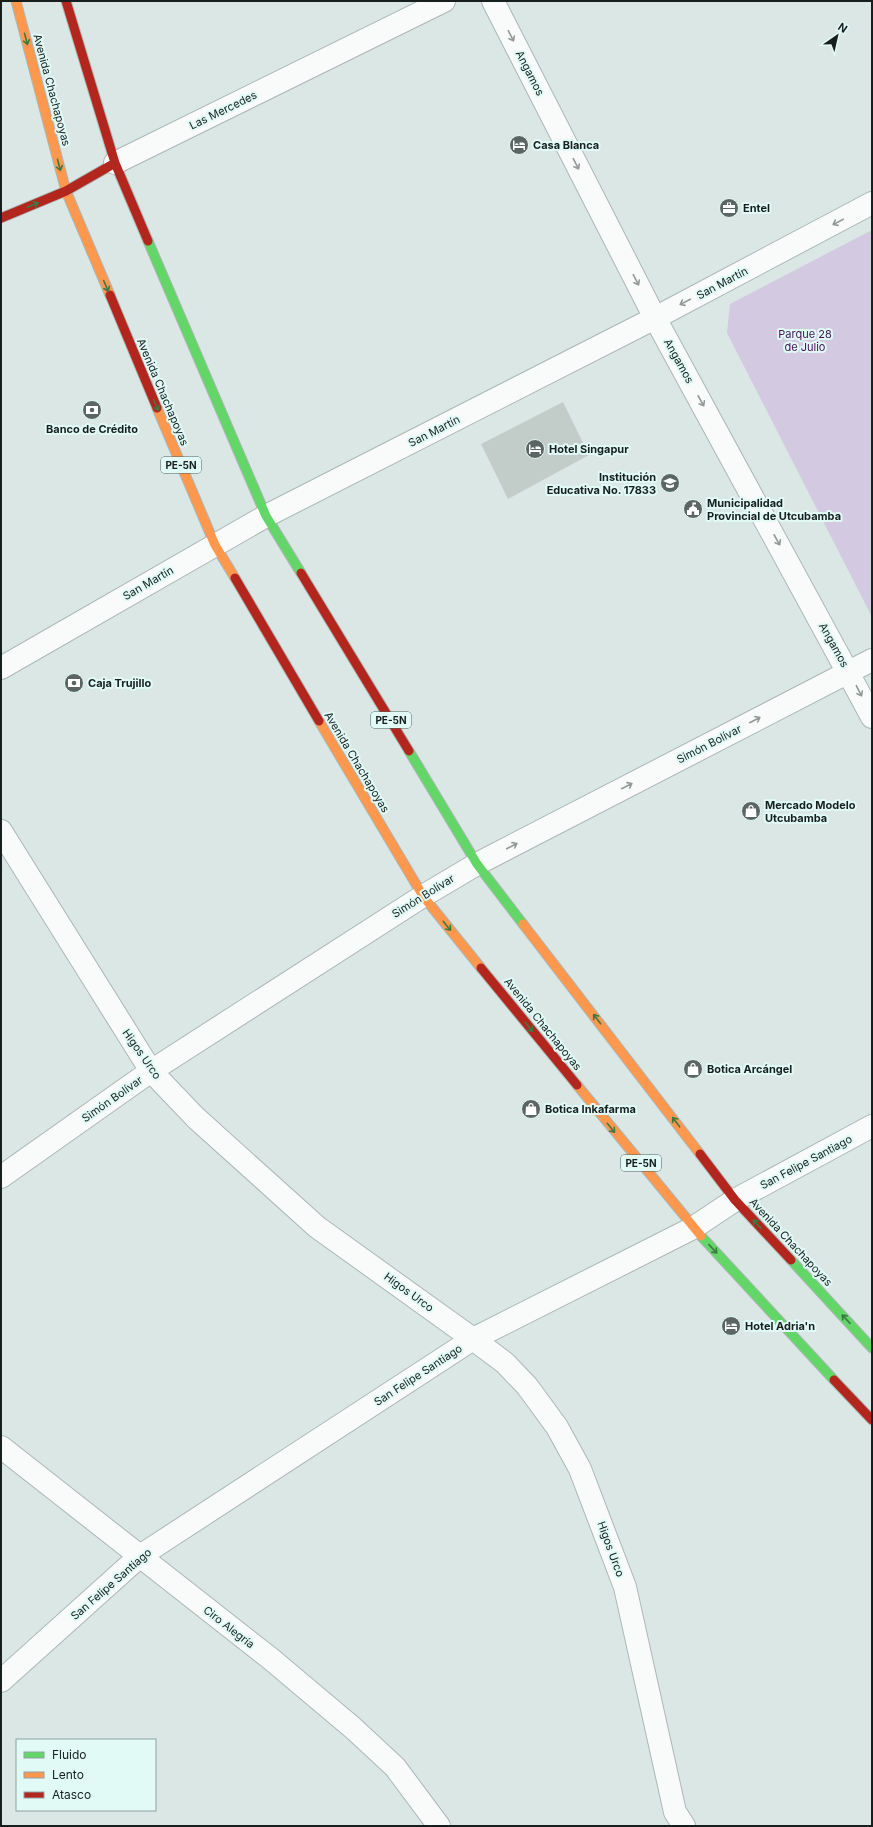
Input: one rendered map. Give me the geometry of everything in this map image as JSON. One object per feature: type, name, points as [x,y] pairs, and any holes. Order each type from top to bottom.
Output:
[{"type":"main road","name":"Avenida Chachapoyas","points":[[16,1],[66,191],[215,545],[422,896],[693,1228],[872,1420]]},
{"type":"main road","name":"Avenida Chachapoyas","points":[[66,1],[115,163],[266,516],[477,864],[735,1200],[872,1348]]},
{"type":"main road","name":"Las Mercedes","points":[[1,218],[66,191],[115,163]]},
{"type":"street","name":"Las Mercedes","points":[[115,163],[444,1]]},
{"type":"street","name":"Angamos","points":[[493,1],[655,318],[872,717]]},
{"type":"street","name":"San Martín","points":[[1,668],[266,516],[655,318],[872,203]]},
{"type":"street","name":"Simón Bolívar","points":[[1,1178],[151,1071],[422,896],[477,864],[848,671],[872,660]]},
{"type":"street","name":"Higos Urco","points":[[1,831],[151,1071],[196,1118],[317,1227],[505,1363],[527,1386],[557,1427],[580,1469],[625,1587],[675,1812],[684,1826]]},
{"type":"street","name":"San Felipe Santiago","points":[[1,1681],[140,1556],[473,1339],[693,1228],[735,1200],[872,1126]]},
{"type":"street","name":"Ciro Alegría","points":[[1,1447],[271,1659],[353,1728],[395,1767],[439,1826]]},
{"type":"green space","name":"Parque 28 de Julio","points":[[872,230],[872,617],[727,333],[730,304]]},
{"type":"building","name":"Hotel Singapur","points":[[563,402],[589,455],[508,499],[481,444]]},
{"type":"traffic: fast","points":[[148,241],[266,516],[301,573]]},
{"type":"traffic: fast","points":[[409,751],[477,864],[523,924]]},
{"type":"traffic: fast","points":[[701,1236],[834,1380]]},
{"type":"traffic: fast","points":[[791,1260],[872,1348]]},
{"type":"traffic: slow","points":[[16,1],[66,191],[110,295]]},
{"type":"traffic: slow","points":[[157,408],[215,545],[235,578]]},
{"type":"traffic: slow","points":[[319,721],[423,896],[481,968]]},
{"type":"traffic: slow","points":[[523,924],[700,1154]]},
{"type":"traffic: slow","points":[[577,1085],[701,1236]]},
{"type":"traffic: jam","points":[[66,1],[115,163],[148,241]]},
{"type":"traffic: jam","points":[[1,218],[66,191],[115,163]]},
{"type":"traffic: jam","points":[[110,295],[157,408]]},
{"type":"traffic: jam","points":[[301,573],[409,751]]},
{"type":"traffic: jam","points":[[235,578],[319,721]]},
{"type":"traffic: jam","points":[[481,968],[577,1085]]},
{"type":"traffic: jam","points":[[700,1154],[735,1200],[791,1260]]},
{"type":"traffic: jam","points":[[834,1380],[872,1420]]},
{"type":"place","name":"Casa Blanca","points":[[519,145]]},
{"type":"place","name":"Entel","points":[[729,208]]},
{"type":"place","name":"Banco de Crédito","points":[[92,410]]},
{"type":"place","name":"Hotel Singapur","points":[[535,449]]},
{"type":"place","name":"Institución Educativa No. 17833","points":[[670,483]]},
{"type":"place","name":"Municipalidad Provincial de Utcubamba","points":[[693,509]]},
{"type":"place","name":"Caja Trujillo","points":[[74,683]]},
{"type":"place","name":"Mercado Modelo Utcubamba","points":[[751,811]]},
{"type":"place","name":"Botica Arcángel","points":[[693,1069]]},
{"type":"place","name":"Botica Inkafarma","points":[[531,1109]]},
{"type":"place","name":"Hotel Adria'n","points":[[731,1326]]}]
